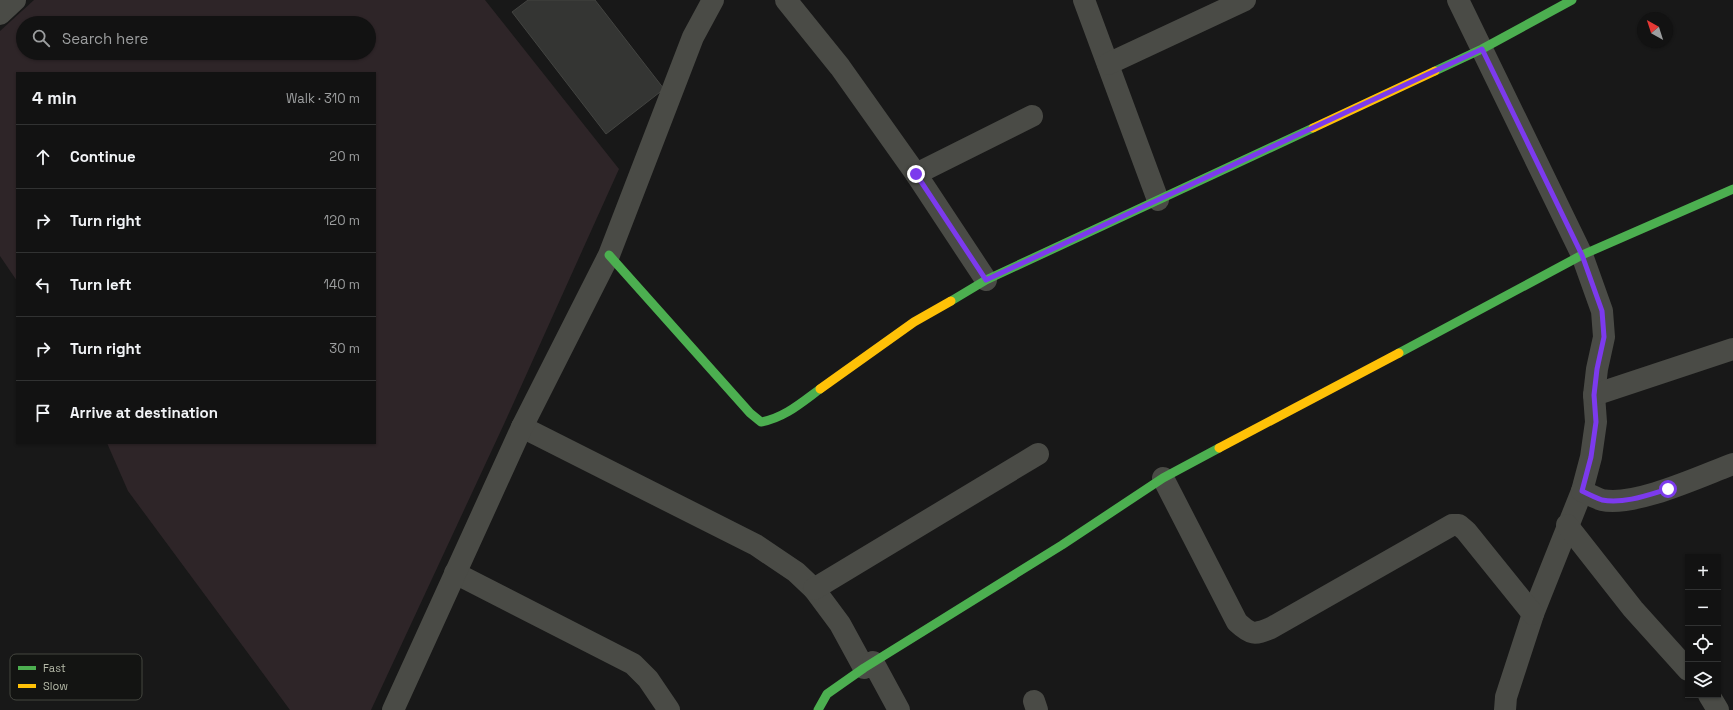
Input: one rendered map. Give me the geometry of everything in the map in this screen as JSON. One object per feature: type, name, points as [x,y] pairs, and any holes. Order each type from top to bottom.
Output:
[{"type":"street","points":[[0,14],[15,0]]},
{"type":"street","points":[[393,710],[522,427],[609,255],[693,37],[713,0]]},
{"type":"street","points":[[786,0],[840,67],[916,174],[986,280]]},
{"type":"street","points":[[1084,0],[1158,200]]},
{"type":"street","points":[[1108,64],[1222,5],[1245,0]]},
{"type":"street","points":[[1458,0],[1582,255],[1602,311],[1604,337],[1597,369],[1594,395],[1596,422],[1591,457],[1582,491],[1567,525],[1533,614],[1506,697],[1505,710]]},
{"type":"street","points":[[609,255],[750,413],[762,422],[773,420],[787,413],[855,363],[908,327],[986,280],[1482,49],[1572,0]]},
{"type":"street","points":[[916,174],[1032,116]]},
{"type":"street","points":[[818,710],[826,694],[869,665],[1062,546],[1163,478],[1320,393],[1582,255],[1733,189]]},
{"type":"street","points":[[1594,395],[1733,349]]},
{"type":"street","points":[[522,427],[756,545],[796,572],[814,589],[869,665],[899,710]]},
{"type":"street","points":[[814,589],[1038,454]]},
{"type":"street","points":[[1582,491],[1602,500],[1637,498],[1668,489],[1733,464]]},
{"type":"street","points":[[1163,478],[1237,622],[1246,630],[1258,634],[1271,628],[1452,525],[1459,525],[1466,531],[1533,614]]},
{"type":"street","points":[[1567,525],[1633,609],[1685,667]]},
{"type":"street","points":[[455,573],[632,664],[648,679],[669,710]]},
{"type":"street","points":[[1710,698],[1718,710]]},
{"type":"shaded area","points":[[34,0],[485,0],[619,169],[504,424],[371,710],[290,710],[128,491],[107,444],[376,444],[376,72],[16,72],[16,280],[0,256],[0,31],[16,16],[16,60],[376,60],[376,16],[16,16]]},
{"type":"building","points":[[528,0],[595,0],[664,89],[606,134],[512,12]]},
{"type":"traffic: fast","points":[[1435,71],[1482,49],[1572,0]]},
{"type":"traffic: fast","points":[[951,301],[986,280],[1313,128]]},
{"type":"traffic: fast","points":[[1399,353],[1582,255],[1733,189]]},
{"type":"traffic: fast","points":[[609,255],[750,413],[761,422],[785,413],[799,405],[820,389]]},
{"type":"traffic: fast","points":[[818,710],[827,694],[864,668],[1062,545],[1163,478],[1219,448]]},
{"type":"traffic: slow","points":[[1313,128],[1435,71]]},
{"type":"traffic: slow","points":[[820,389],[914,322],[951,301]]},
{"type":"traffic: slow","points":[[1219,448],[1399,353]]},
{"type":"route","points":[[916,174],[986,280],[1482,49],[1582,255],[1602,311],[1604,337],[1597,369],[1594,395],[1596,422],[1591,457],[1582,491],[1602,500],[1617,500],[1637,498],[1668,489]]}]
